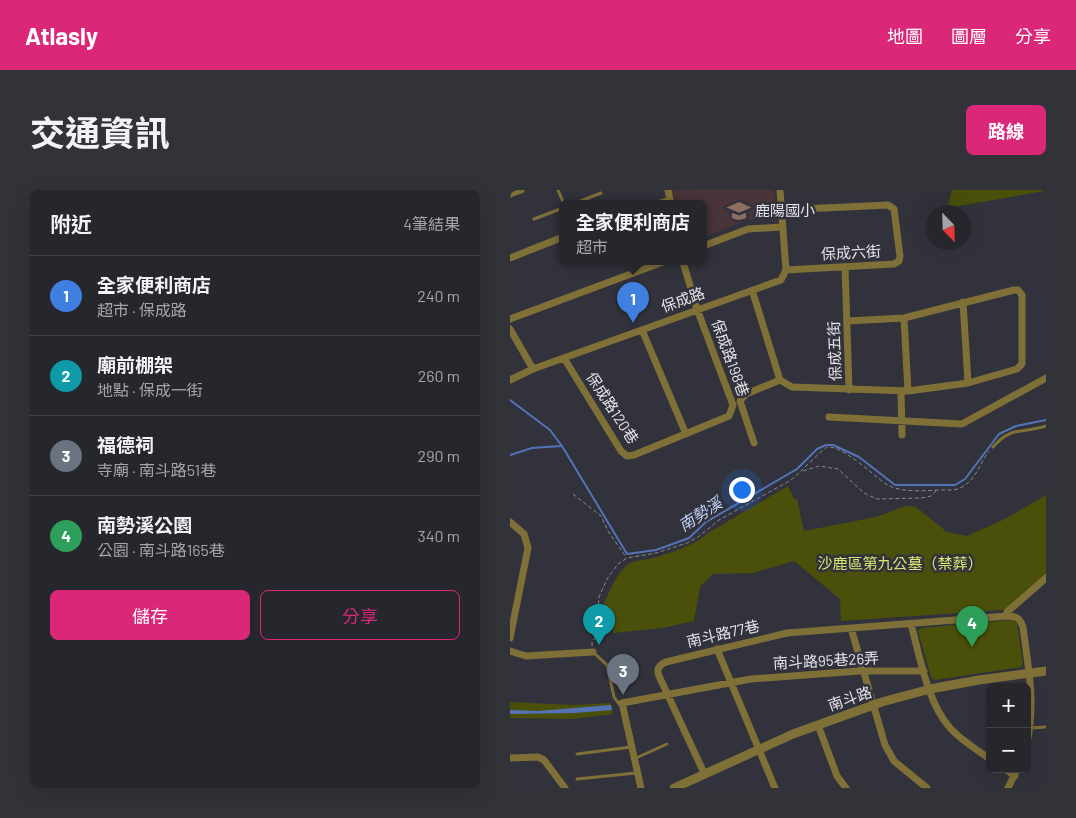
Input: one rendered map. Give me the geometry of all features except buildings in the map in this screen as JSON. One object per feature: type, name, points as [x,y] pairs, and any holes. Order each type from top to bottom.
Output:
[{"type":"street","points":[[510,194],[522,190]]},
{"type":"street","points":[[780,190],[786,270]]},
{"type":"street","name":"保成六街","points":[[781,210],[888,205],[894,209],[900,256],[899,261],[894,264],[786,270]]},
{"type":"street","points":[[707,245],[748,230],[782,227]]},
{"type":"street","points":[[510,258],[559,239]]},
{"type":"street","points":[[510,319],[655,265]]},
{"type":"street","name":"保成路198巷","points":[[684,265],[697,309],[734,405],[729,416]]},
{"type":"street","name":"保成五街","points":[[780,380],[792,387],[849,390],[845,267]]},
{"type":"street","name":"保成路","points":[[510,380],[533,368],[781,280],[786,270]]},
{"type":"street","points":[[752,290],[780,380],[746,394],[740,401],[754,442]]},
{"type":"street","points":[[848,321],[904,318],[1014,290],[1018,290],[1022,295],[1022,364],[1020,367],[968,383],[904,392],[849,390]]},
{"type":"street","points":[[962,302],[968,383]]},
{"type":"street","points":[[902,435],[904,318]]},
{"type":"street","points":[[510,329],[533,368]]},
{"type":"street","points":[[642,330],[686,434]]},
{"type":"street","name":"保成路120巷","points":[[564,358],[623,454],[627,456],[634,455],[729,416]]},
{"type":"street","points":[[829,418],[962,424],[1046,378]]},
{"type":"street","points":[[510,522],[524,534],[528,548],[510,638]]},
{"type":"street","points":[[1030,683],[1022,623],[1017,617],[1007,616],[1008,612],[1046,578]]},
{"type":"street","name":"南斗路77巷","points":[[704,773],[658,673],[658,669],[662,664],[787,633],[1007,616]]},
{"type":"street","points":[[912,624],[924,670],[940,713],[950,728],[962,740],[986,756]]},
{"type":"street","points":[[851,628],[880,732],[889,754],[901,768],[927,788]]},
{"type":"street","points":[[717,649],[775,788]]},
{"type":"street","points":[[510,650],[526,656],[593,652]]},
{"type":"street","name":"南斗路95巷26弄","points":[[622,703],[751,679],[863,671],[924,670]]},
{"type":"street","name":"南斗路","points":[[674,788],[759,748],[873,705],[930,689],[1046,671]]},
{"type":"street","points":[[1031,696],[1031,718]]},
{"type":"street","points":[[622,703],[636,773],[641,788]]},
{"type":"street","points":[[818,725],[837,776],[846,788]]},
{"type":"street","points":[[510,758],[538,757],[544,760],[565,788]]},
{"type":"street","points":[[1008,788],[1016,773]]},
{"type":"lane","points":[[583,200],[602,193]]},
{"type":"lane","points":[[534,219],[559,208]]},
{"type":"lane","points":[[993,447],[1003,436],[1010,433],[1046,426]]},
{"type":"lane","points":[[593,652],[607,665],[614,696],[619,704],[622,703]]},
{"type":"lane","points":[[1031,728],[1046,727]]},
{"type":"lane","points":[[633,759],[666,744]]},
{"type":"lane","points":[[577,754],[631,747]]},
{"type":"lane","points":[[577,779],[636,773]]},
{"type":"path","points":[[593,652],[592,641],[601,632],[598,610],[599,597],[607,579],[618,564],[627,558],[650,554],[687,543],[698,537],[719,520],[790,480],[801,472],[823,449],[831,447],[858,460],[888,485],[899,490],[954,490],[967,484],[978,471],[983,459],[993,447]]},
{"type":"path","points":[[801,472],[819,466],[838,469],[864,493],[877,499],[921,498],[931,496],[938,490]]},
{"type":"path","points":[[573,494],[601,516],[608,532],[627,558]]},
{"type":"shaded area","name":"鹿陽國小","points":[[673,190],[774,190],[776,217],[748,220],[707,235],[707,200],[675,200]]},
{"type":"green space","points":[[952,190],[1046,190],[1046,193],[1039,192],[964,205],[948,205]]},
{"type":"green space","name":"沙鹿區第九公墓（禁葬）","points":[[788,486],[794,499],[797,499],[804,531],[876,517],[906,506],[916,507],[947,532],[967,536],[1005,519],[1046,495],[1046,576],[1010,607],[1002,610],[841,621],[840,599],[794,561],[753,573],[713,574],[700,587],[694,621],[663,628],[613,633],[614,622],[604,605],[613,584],[627,565],[688,546]]},
{"type":"green space","points":[[1012,620],[1017,623],[1023,664],[1021,667],[935,680],[931,677],[918,631],[921,628]]},
{"type":"green space","points":[[510,702],[574,705],[611,703],[613,714],[573,719],[510,718]]},
{"type":"water","points":[[611,705],[612,710],[574,713],[510,714],[510,710],[538,711]]},
{"type":"waterway","name":"南勢溪","points":[[510,400],[550,430],[562,446],[627,554],[656,550],[689,538],[706,522],[797,469],[817,449],[826,445],[833,445],[859,457],[895,485],[955,485],[965,479],[999,434],[1016,426],[1046,420]]},
{"type":"waterway","points":[[510,455],[532,448],[561,446]]},
{"type":"place","name":"鹿陽國小","points":[[739,211]]},
{"type":"place","name":"全家便利商店","points":[[633,323]]},
{"type":"place","name":"廟前棚架","points":[[599,645]]},
{"type":"place","name":"南勢溪公園","points":[[972,647]]},
{"type":"place","name":"福德祠","points":[[623,695]]}]
